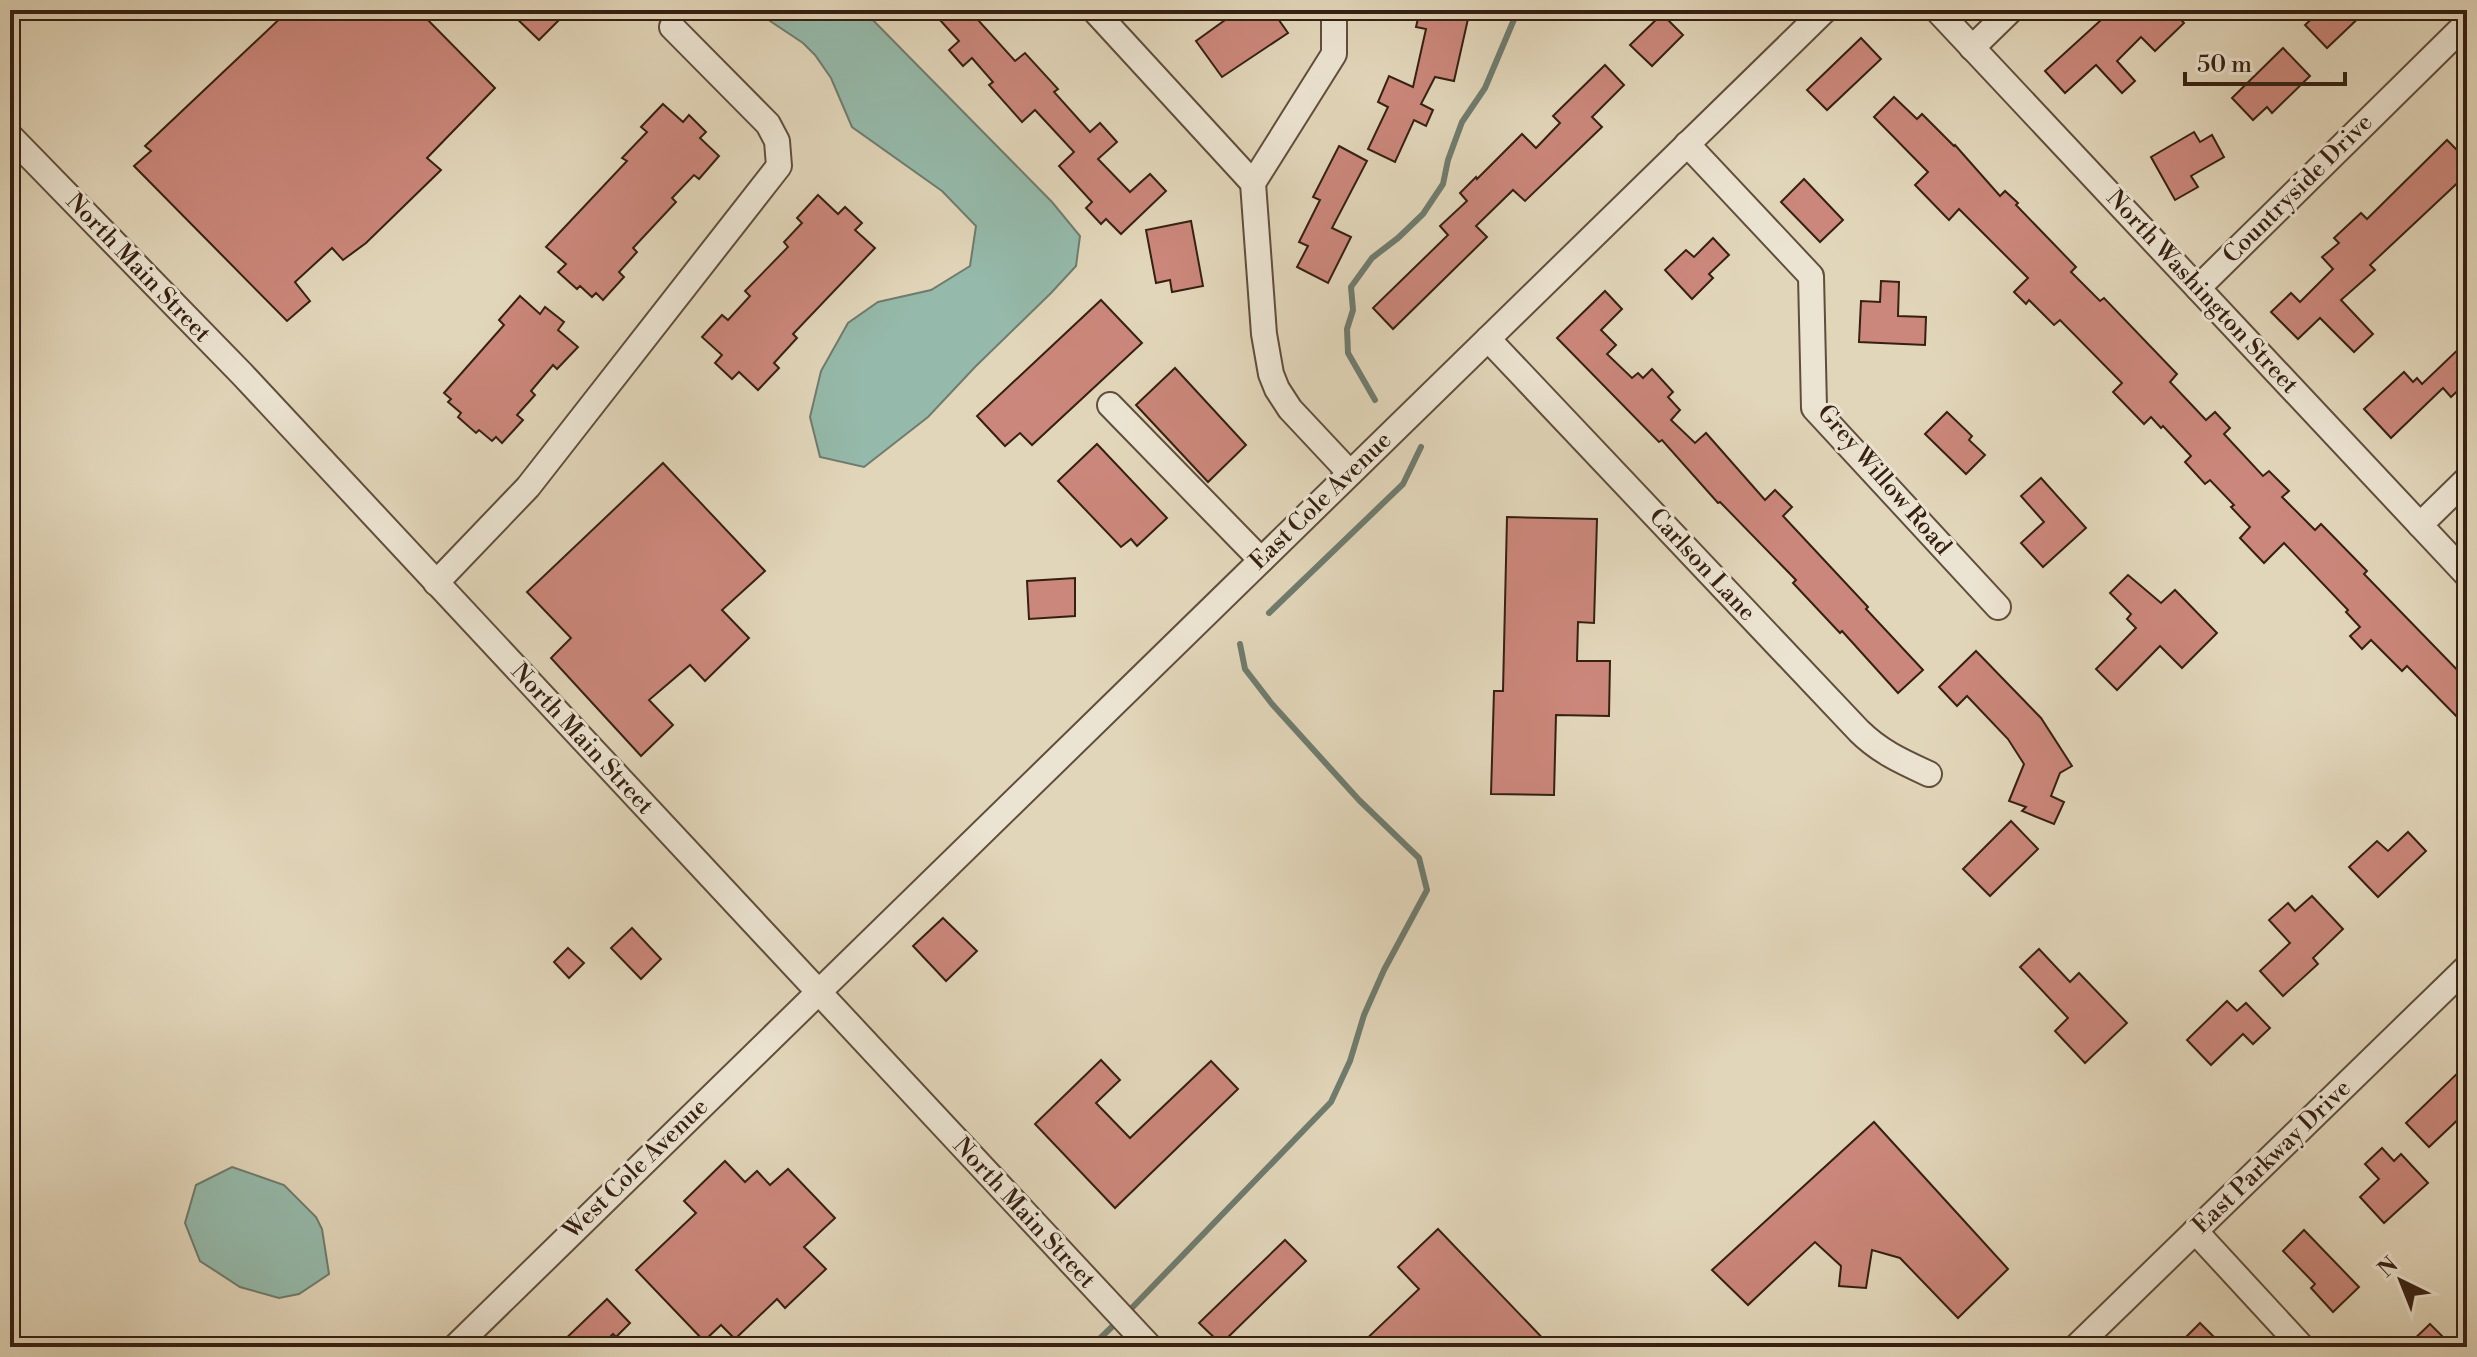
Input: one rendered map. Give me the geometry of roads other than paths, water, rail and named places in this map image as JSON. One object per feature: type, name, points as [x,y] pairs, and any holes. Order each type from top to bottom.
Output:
[{"type":"street","points":[[1094,10],[1253,183]]},
{"type":"street","points":[[1334,10],[1334,54],[1253,183],[1264,334],[1271,374],[1290,409],[1350,473]]},
{"type":"street","name":"East Cole Avenue","points":[[818,992],[1825,10]]},
{"type":"street","name":"North Washington Street","points":[[1937,10],[2467,575]]},
{"type":"street","points":[[1972,48],[2011,10]]},
{"type":"street","name":"Countryside Drive","points":[[2198,288],[2467,23]]},
{"type":"street","points":[[436,583],[528,487],[779,166],[777,141],[768,124],[672,27]]},
{"type":"street","name":"North Main Street","points":[[10,136],[242,374],[1144,1341]]},
{"type":"street","name":"Grey Willow Road","points":[[1687,144],[1811,276],[1814,408],[1998,607]]},
{"type":"street","name":"Carlson Lane","points":[[1488,339],[1859,731],[1887,755],[1929,774]]},
{"type":"street","points":[[1110,405],[1261,560]]},
{"type":"street","points":[[2420,525],[2467,479]]},
{"type":"street","name":"East Parkway Drive","points":[[2076,1347],[2467,967]]},
{"type":"street","name":"West Cole Avenue","points":[[455,1347],[818,992]]},
{"type":"street","points":[[2195,1231],[2302,1347]]},
{"type":"waterway","points":[[1375,400],[1348,353],[1347,329],[1353,310],[1351,287],[1372,258],[1423,214],[1443,184],[1462,122],[1485,88],[1518,10]]},
{"type":"waterway","points":[[1269,613],[1403,484],[1421,447]]},
{"type":"waterway","points":[[1126,1314],[1331,1102],[1384,970],[1427,890],[1419,858],[1359,800],[1272,704],[1245,669],[1240,644]]},
{"type":"waterway","points":[[1091,1347],[1118,1321]]}]
